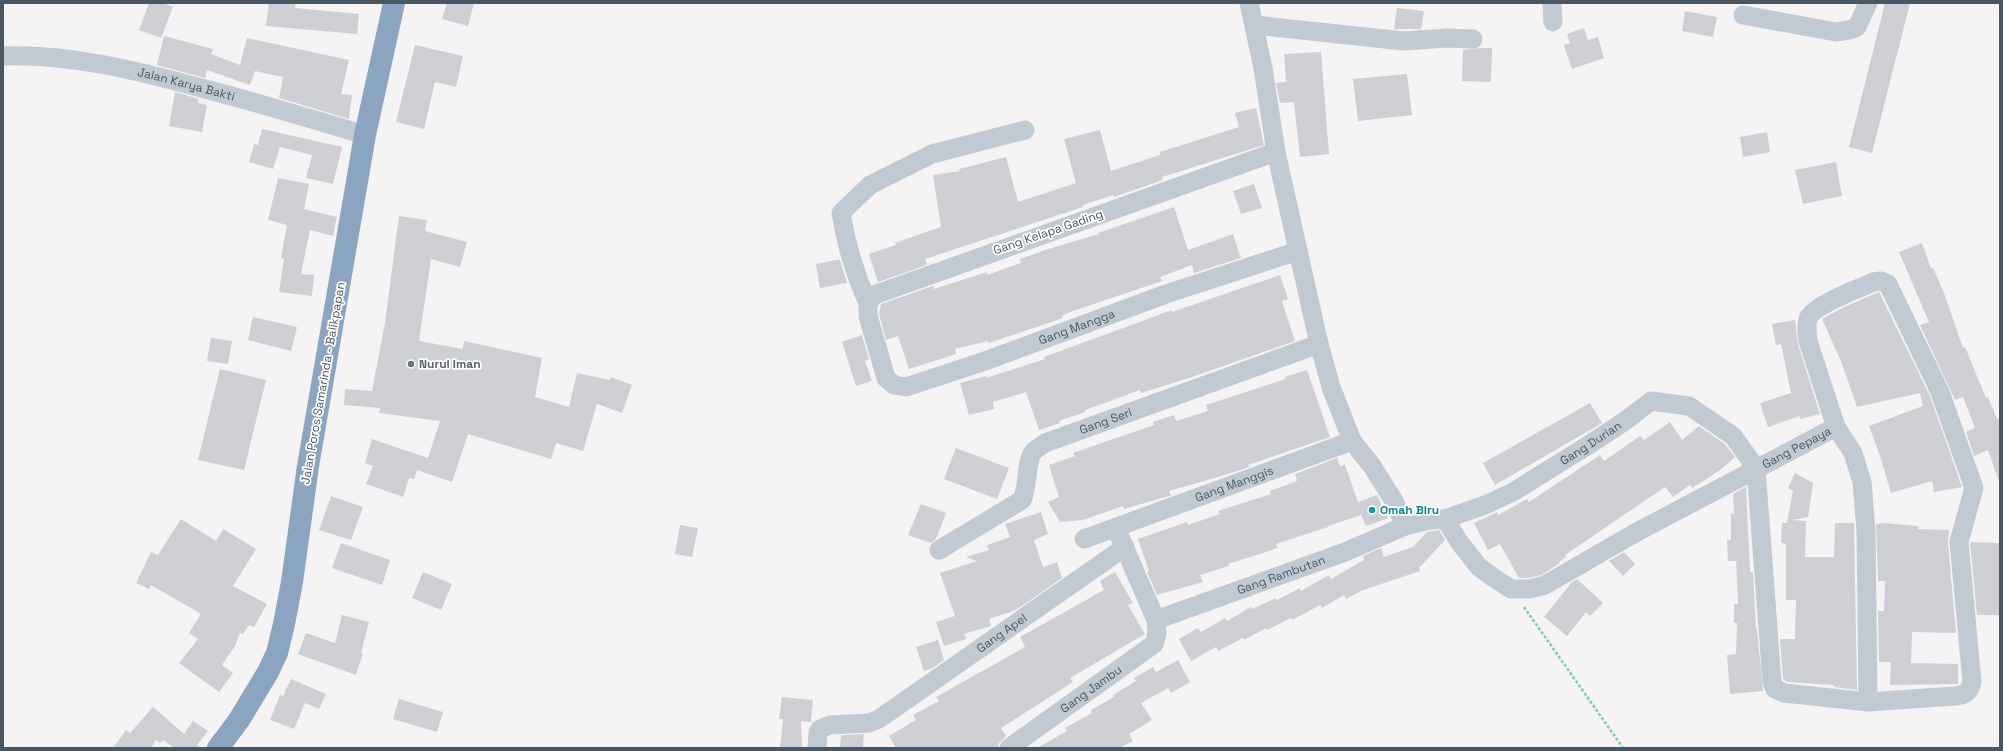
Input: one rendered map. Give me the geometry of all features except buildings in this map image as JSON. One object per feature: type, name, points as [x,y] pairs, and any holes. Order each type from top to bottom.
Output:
[{"type":"highway","name":"Jalan Poros Samarinda - Balikpapan","points":[[218,748],[239,720],[268,672],[277,653],[284,624],[292,582],[308,466],[365,135],[394,3]]},
{"type":"street","points":[[1249,3],[1263,68],[1276,152],[1319,344],[1331,387],[1352,441],[1383,483],[1406,526]]},
{"type":"street","points":[[1552,3],[1553,22]]},
{"type":"street","points":[[1743,15],[1836,32],[1857,27],[1868,3]]},
{"type":"street","points":[[1254,25],[1404,41],[1447,38],[1473,39]]},
{"type":"street","name":"Jalan Karya Bakti","points":[[3,56],[32,55],[85,60],[159,76],[365,135]]},
{"type":"street","points":[[868,303],[855,273],[844,234],[841,213],[870,185],[932,154],[1025,130]]},
{"type":"street","name":"Gang Kelapa Gading","points":[[868,303],[874,295],[1276,152]]},
{"type":"street","name":"Gang Mangga","points":[[868,303],[868,316],[886,378],[894,386],[906,387],[984,361],[1166,294],[1298,251]]},
{"type":"street","points":[[1756,468],[1772,685],[1778,692],[1868,702],[1964,695],[1971,689],[1972,682],[1959,542],[1974,488],[1940,392],[1888,284],[1873,282],[1818,308],[1808,318],[1807,327],[1808,341],[1836,427],[1853,453],[1862,482],[1866,532],[1868,702]]},
{"type":"street","name":"Gang Seri","points":[[939,550],[1022,500],[1026,492],[1030,459],[1034,451],[1045,444],[1319,344]]},
{"type":"street","name":"Gang Durian","points":[[1406,526],[1430,520],[1445,519],[1485,505],[1513,492],[1626,421],[1651,401],[1688,406],[1733,436],[1756,468]]},
{"type":"street","name":"Gang Pepaya","points":[[1511,589],[1530,590],[1545,585],[1635,533],[1836,427]]},
{"type":"street","name":"Gang Manggis","points":[[1084,540],[1352,441]]},
{"type":"street","points":[[1445,519],[1460,543],[1479,567],[1511,589]]},
{"type":"street","name":"Gang Rambutan","points":[[1156,620],[1344,552],[1406,526]]},
{"type":"street","points":[[1116,528],[1125,547],[1140,588],[1156,620]]},
{"type":"street","name":"Gang Apel","points":[[817,748],[818,732],[820,728],[830,725],[869,723],[879,719],[1125,547]]},
{"type":"street","name":"Gang Jambu","points":[[1009,748],[1154,644],[1158,634],[1156,620]]},
{"type":"path","points":[[1511,589],[1623,748]]},
{"type":"place","name":"Nurul Iman","points":[[411,364]]},
{"type":"place","name":"Omah Biru","points":[[1372,510]]}]
